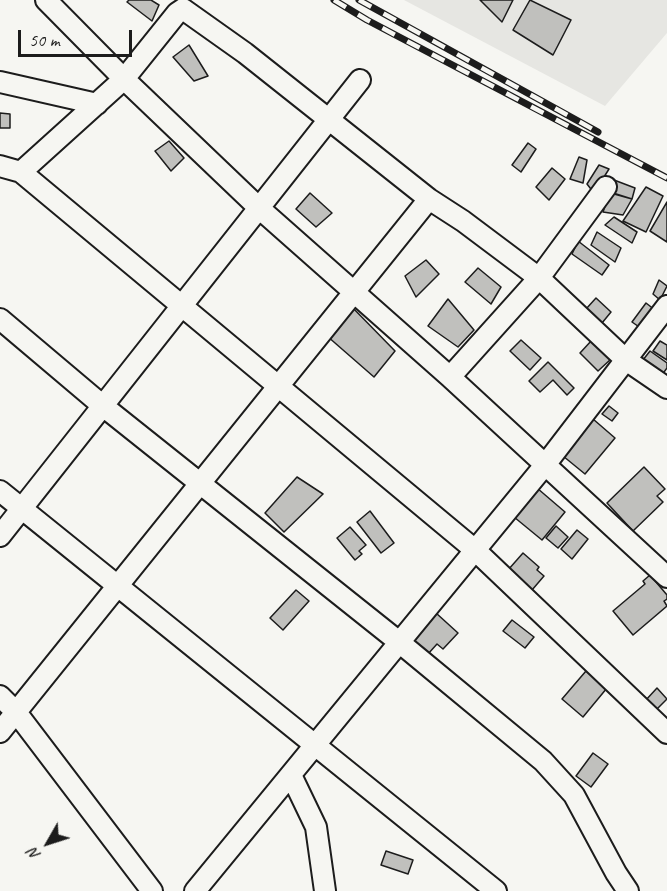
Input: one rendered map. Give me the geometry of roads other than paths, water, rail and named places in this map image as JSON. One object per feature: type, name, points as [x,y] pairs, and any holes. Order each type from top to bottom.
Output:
[{"type":"street","points":[[46,0],[124,80],[260,208],[450,377],[667,577]]},
{"type":"street","points":[[21,172],[124,80],[177,13],[183,9],[245,52],[429,199],[463,221],[539,278],[626,360],[667,387]]},
{"type":"street","points":[[0,536],[360,80]]},
{"type":"street","points":[[0,82],[97,104]]},
{"type":"street","points":[[0,166],[21,172],[475,550],[667,733]]},
{"type":"street","points":[[450,377],[539,278],[606,187]]},
{"type":"street","points":[[0,732],[429,199]]},
{"type":"street","points":[[195,891],[545,465],[667,306]]},
{"type":"street","points":[[0,319],[103,406],[399,642],[543,761],[574,795],[628,891]]},
{"type":"street","points":[[0,491],[496,891]]},
{"type":"street","points":[[0,696],[16,712],[152,891]]},
{"type":"street","points":[[291,775],[316,827],[325,891]]},
{"type":"railway","points":[[334,0],[367,20],[667,178]]},
{"type":"railway","points":[[359,0],[598,132]]}]
